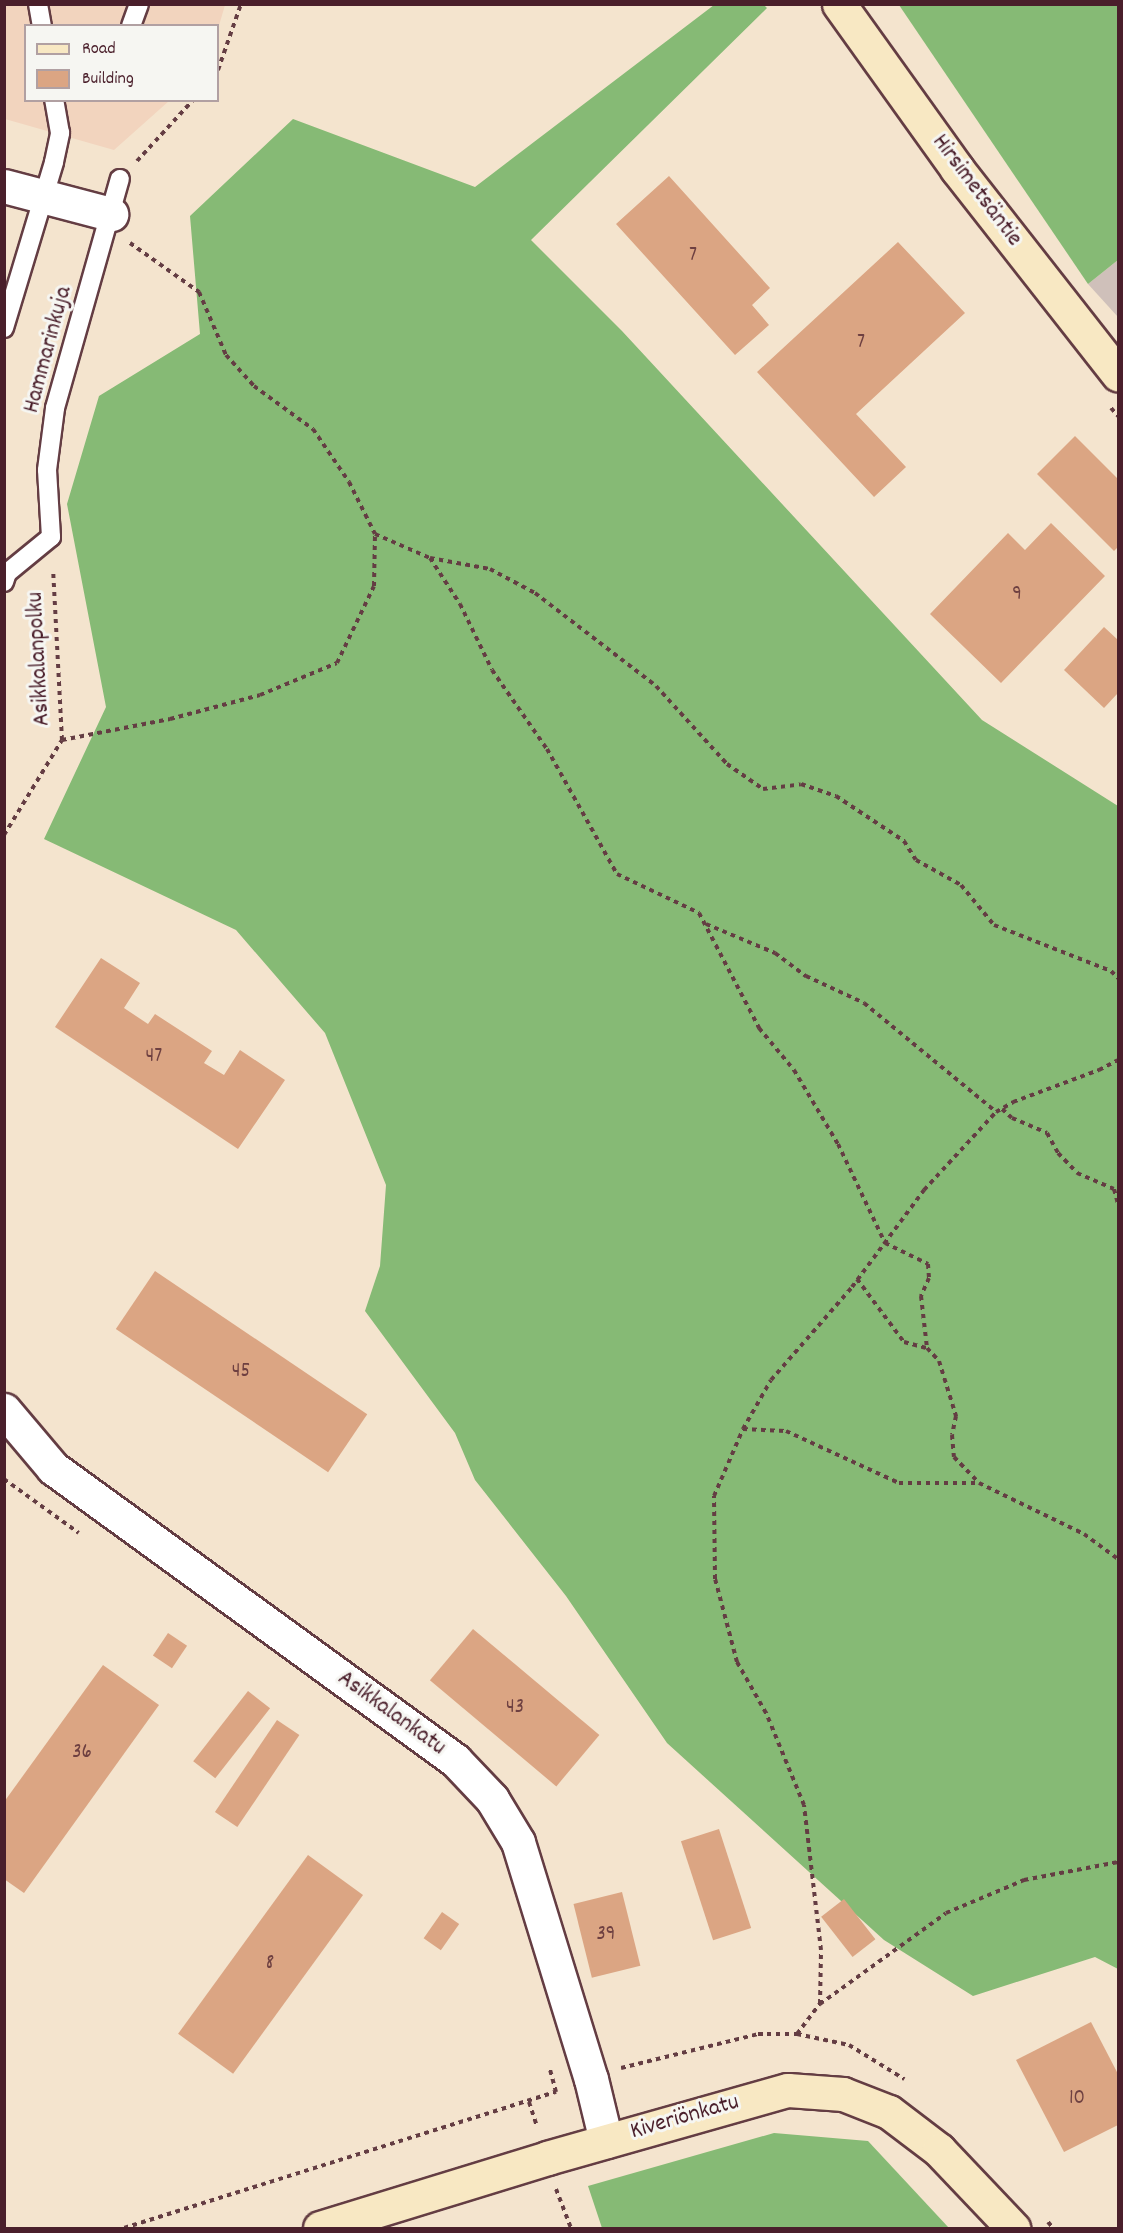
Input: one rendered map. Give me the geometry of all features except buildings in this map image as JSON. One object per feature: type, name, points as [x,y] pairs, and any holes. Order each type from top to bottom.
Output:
[{"type":"street","name":"Hirsimetsäntie","points":[[839,4],[957,169],[1119,374]]},
{"type":"street","points":[[4,186],[43,196],[109,221]]},
{"type":"street","name":"Asikkalankatu","points":[[4,1410],[53,1468],[455,1760],[492,1799],[518,1842],[591,2079],[606,2141]]},
{"type":"street","name":"Kiveriönkatu","points":[[320,2229],[606,2141],[788,2090],[843,2094],[889,2112],[939,2150],[1013,2229]]},
{"type":"lane","points":[[38,4],[42,24]]},
{"type":"lane","points":[[132,24],[139,4]]},
{"type":"lane","points":[[4,328],[60,133],[54,102]]},
{"type":"lane","name":"Hammarinkuja","points":[[51,537],[47,470],[55,408],[120,179]]},
{"type":"lane","points":[[4,582],[6,573],[51,537]]},
{"type":"path","points":[[219,67],[241,4]]},
{"type":"path","points":[[120,179],[191,102]]},
{"type":"path","points":[[62,740],[170,719],[260,695],[337,663],[374,586],[375,534],[349,482],[313,429],[254,386],[226,355],[200,292],[109,221]]},
{"type":"path","points":[[375,534],[430,558],[490,568],[536,593],[656,686],[727,764],[763,789],[801,784],[836,796],[904,841],[916,860],[961,885],[994,925],[1111,971],[1119,978]]},
{"type":"path","name":"Asikkalanpolku","points":[[4,835],[62,740],[51,537]]},
{"type":"path","points":[[430,558],[460,604],[492,670],[547,749],[617,874],[699,913],[759,1028],[794,1070],[838,1144],[885,1243],[928,1264],[928,1278],[921,1296],[927,1348]]},
{"type":"path","points":[[705,924],[775,953],[806,976],[864,1003],[996,1112]]},
{"type":"path","points":[[819,2004],[821,1950],[804,1805],[766,1713],[737,1662],[715,1579],[714,1496],[743,1429],[771,1380],[857,1279],[924,1190],[996,1112],[1119,1059]]},
{"type":"path","points":[[1002,1108],[1012,1118],[1047,1133],[1058,1153],[1077,1173],[1113,1189],[1119,1204]]},
{"type":"path","points":[[857,1279],[904,1342],[927,1348],[939,1361],[956,1416],[952,1435],[954,1457],[979,1483],[1084,1534],[1119,1559]]},
{"type":"path","points":[[743,1429],[786,1431],[899,1483],[979,1483]]},
{"type":"path","points":[[4,1479],[81,1534]]},
{"type":"path","points":[[797,2034],[819,2004],[946,1913],[1024,1880],[1119,1862]]},
{"type":"path","points":[[124,2229],[556,2092],[547,2059]]},
{"type":"path","points":[[546,2193],[568,2186]]},
{"type":"shaded area","points":[[4,5],[225,5],[219,26],[24,24],[24,102],[168,102],[114,150],[5,119]]},
{"type":"shaded area","points":[[1118,260],[1118,317],[1088,284]]},
{"type":"green space","points":[[714,5],[764,5],[767,8],[531,240],[622,331],[982,720],[1118,806],[1118,1969],[1095,1957],[973,1996],[884,1940],[667,1743],[566,1596],[475,1480],[455,1433],[365,1311],[380,1266],[386,1185],[325,1033],[236,930],[44,839],[106,707],[67,504],[99,396],[200,334],[190,216],[293,119],[475,187]]},
{"type":"green space","points":[[899,5],[1118,5],[1118,260],[1088,284]]},
{"type":"green space","points":[[774,2133],[868,2141],[949,2228],[602,2228],[588,2186]]}]
